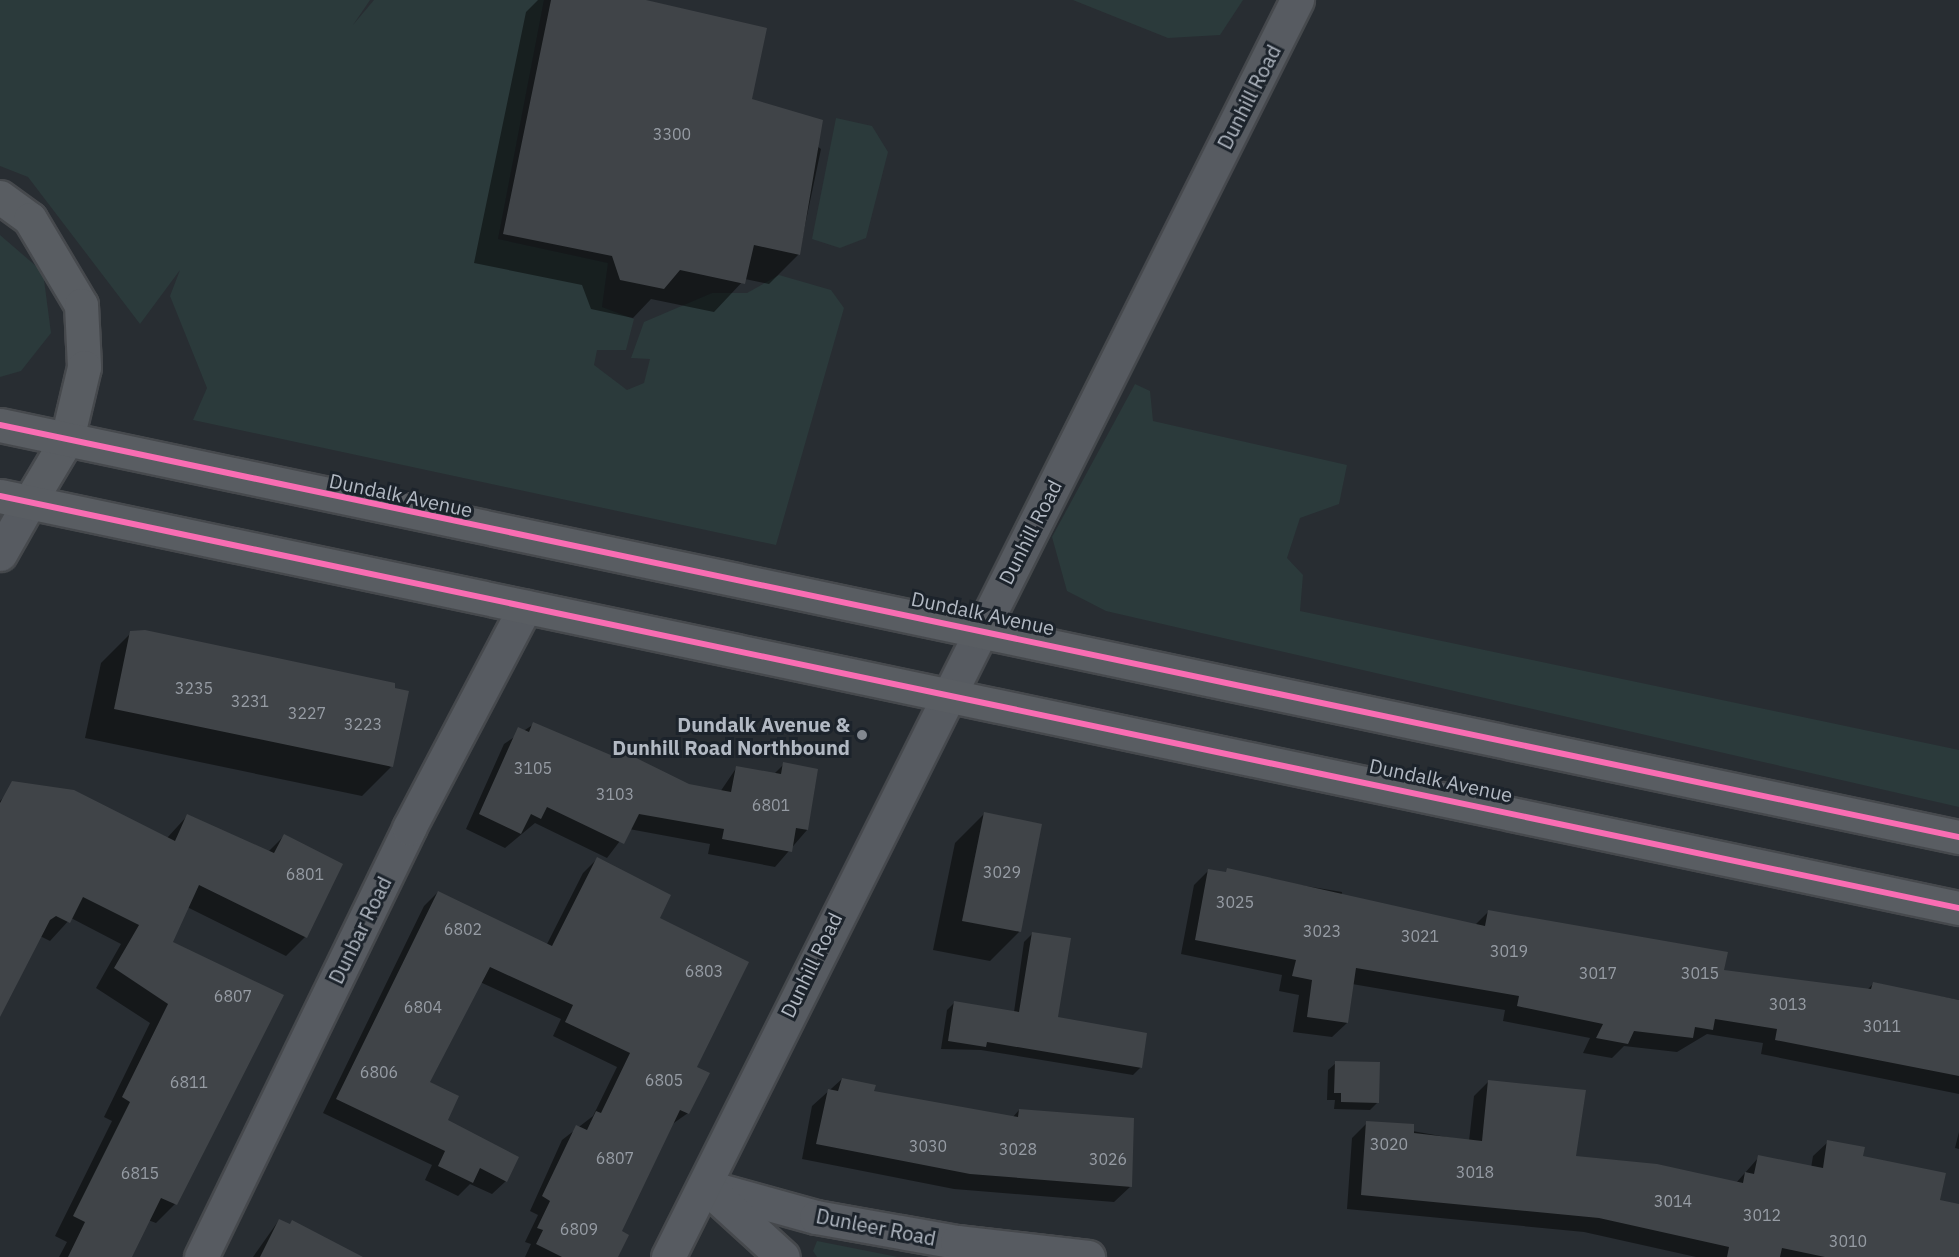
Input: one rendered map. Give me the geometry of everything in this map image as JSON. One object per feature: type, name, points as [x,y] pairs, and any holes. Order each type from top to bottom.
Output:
[{"type":"main road","points":[[0,197],[30,219],[81,305],[84,366],[67,439],[15,498]]},
{"type":"main road","name":"Dundalk Avenue","points":[[0,425],[566,547],[982,628],[1713,789],[1959,837]]},
{"type":"main road","name":"Dundalk Avenue","points":[[15,498],[1959,908]]},
{"type":"street","name":"Dunhill Road","points":[[668,1257],[1297,0]]},
{"type":"street","points":[[0,554],[15,498]]},
{"type":"street","name":"Dunbar Road","points":[[201,1257],[409,828],[525,607]]},
{"type":"street","points":[[704,1186],[783,1257]]},
{"type":"street","name":"Dunleer Road","points":[[704,1186],[947,1250],[1088,1257]]},
{"type":"shaded area","points":[[0,0],[370,0],[353,25],[374,0],[544,0],[498,239],[608,263],[602,307],[634,319],[626,350],[597,350],[594,365],[627,390],[644,383],[650,359],[631,358],[644,322],[712,293],[747,293],[779,275],[831,290],[844,308],[776,545],[193,420],[207,388],[170,296],[180,270],[140,324],[28,177],[0,166]]},
{"type":"shaded area","points":[[1073,0],[1243,0],[1220,35],[1168,38]]},
{"type":"shaded area","points":[[836,118],[872,126],[888,152],[866,238],[840,248],[812,239]]},
{"type":"shaded area","points":[[0,235],[43,272],[51,333],[21,371],[0,377]]},
{"type":"shaded area","points":[[1135,384],[1150,391],[1153,421],[1347,465],[1339,504],[1300,518],[1287,558],[1303,575],[1300,611],[1959,750],[1959,807],[1106,611],[1067,591],[1052,537]]},
{"type":"shaded area","points":[[817,1241],[898,1257],[817,1257],[813,1251]]},
{"type":"building","points":[[551,0],[646,0],[767,28],[752,99],[823,120],[800,255],[754,245],[745,284],[680,270],[664,289],[620,280],[612,256],[503,234]]},
{"type":"building","points":[[145,630],[395,683],[395,688],[409,691],[393,767],[114,709],[130,631]]},
{"type":"building","points":[[533,722],[613,756],[616,748],[689,784],[731,792],[736,766],[781,774],[783,762],[818,769],[808,830],[796,828],[792,852],[722,839],[724,829],[639,814],[624,844],[547,807],[541,819],[531,814],[521,834],[479,814],[518,727],[529,732]]},
{"type":"building","points":[[12,781],[74,790],[175,841],[187,814],[274,853],[284,834],[343,864],[307,938],[199,885],[173,942],[284,995],[177,1205],[161,1198],[132,1257],[68,1257],[85,1222],[73,1216],[130,1102],[122,1097],[168,1004],[114,968],[139,925],[83,897],[70,923],[56,916],[50,920],[0,1017],[0,803]]},
{"type":"building","points":[[984,812],[1042,824],[1021,932],[962,921]]},
{"type":"building","points":[[597,857],[671,895],[660,918],[749,962],[697,1067],[710,1073],[689,1114],[680,1110],[622,1231],[629,1235],[618,1257],[562,1257],[536,1244],[543,1230],[537,1228],[550,1201],[542,1196],[576,1125],[587,1130],[596,1111],[601,1113],[630,1053],[565,1022],[573,1005],[490,967],[430,1082],[459,1096],[448,1120],[519,1157],[507,1182],[480,1168],[473,1183],[438,1166],[445,1151],[336,1099],[438,891],[552,946]]},
{"type":"building","points":[[1227,868],[1485,926],[1488,910],[1728,952],[1724,970],[1871,989],[1873,982],[1959,1000],[1959,1076],[1775,1040],[1777,1029],[1715,1019],[1713,1030],[1695,1027],[1693,1038],[1634,1031],[1628,1044],[1596,1038],[1603,1024],[1517,1006],[1519,996],[1356,968],[1348,1023],[1307,1017],[1312,980],[1292,976],[1296,960],[1195,940],[1208,869],[1226,872]]},
{"type":"building","points":[[1032,932],[1071,938],[1058,1017],[1147,1033],[1142,1068],[987,1042],[986,1047],[948,1041],[954,1001],[1019,1012]]},
{"type":"building","points":[[1335,1061],[1380,1062],[1379,1103],[1341,1102],[1341,1093],[1334,1093]]},
{"type":"building","points":[[842,1078],[876,1085],[874,1091],[1018,1117],[1019,1109],[1134,1118],[1132,1187],[970,1174],[816,1144],[828,1089],[838,1091]]},
{"type":"building","points":[[1488,1080],[1586,1090],[1576,1156],[1657,1164],[1743,1183],[1745,1172],[1754,1174],[1758,1155],[1823,1168],[1827,1140],[1865,1147],[1863,1156],[1946,1173],[1940,1200],[1959,1204],[1959,1257],[1825,1257],[1782,1248],[1780,1257],[1727,1257],[1729,1247],[1599,1218],[1361,1195],[1366,1121],[1414,1124],[1414,1133],[1482,1141]]},
{"type":"building","points":[[279,1219],[290,1224],[292,1220],[363,1257],[260,1257]]},
{"type":"cycle path","points":[[0,425],[1959,837]]},
{"type":"cycle path","points":[[0,496],[1959,908]]},
{"type":"place","name":"Dundalk Avenue & Dunhill Road Northbound","points":[[862,735]]}]
